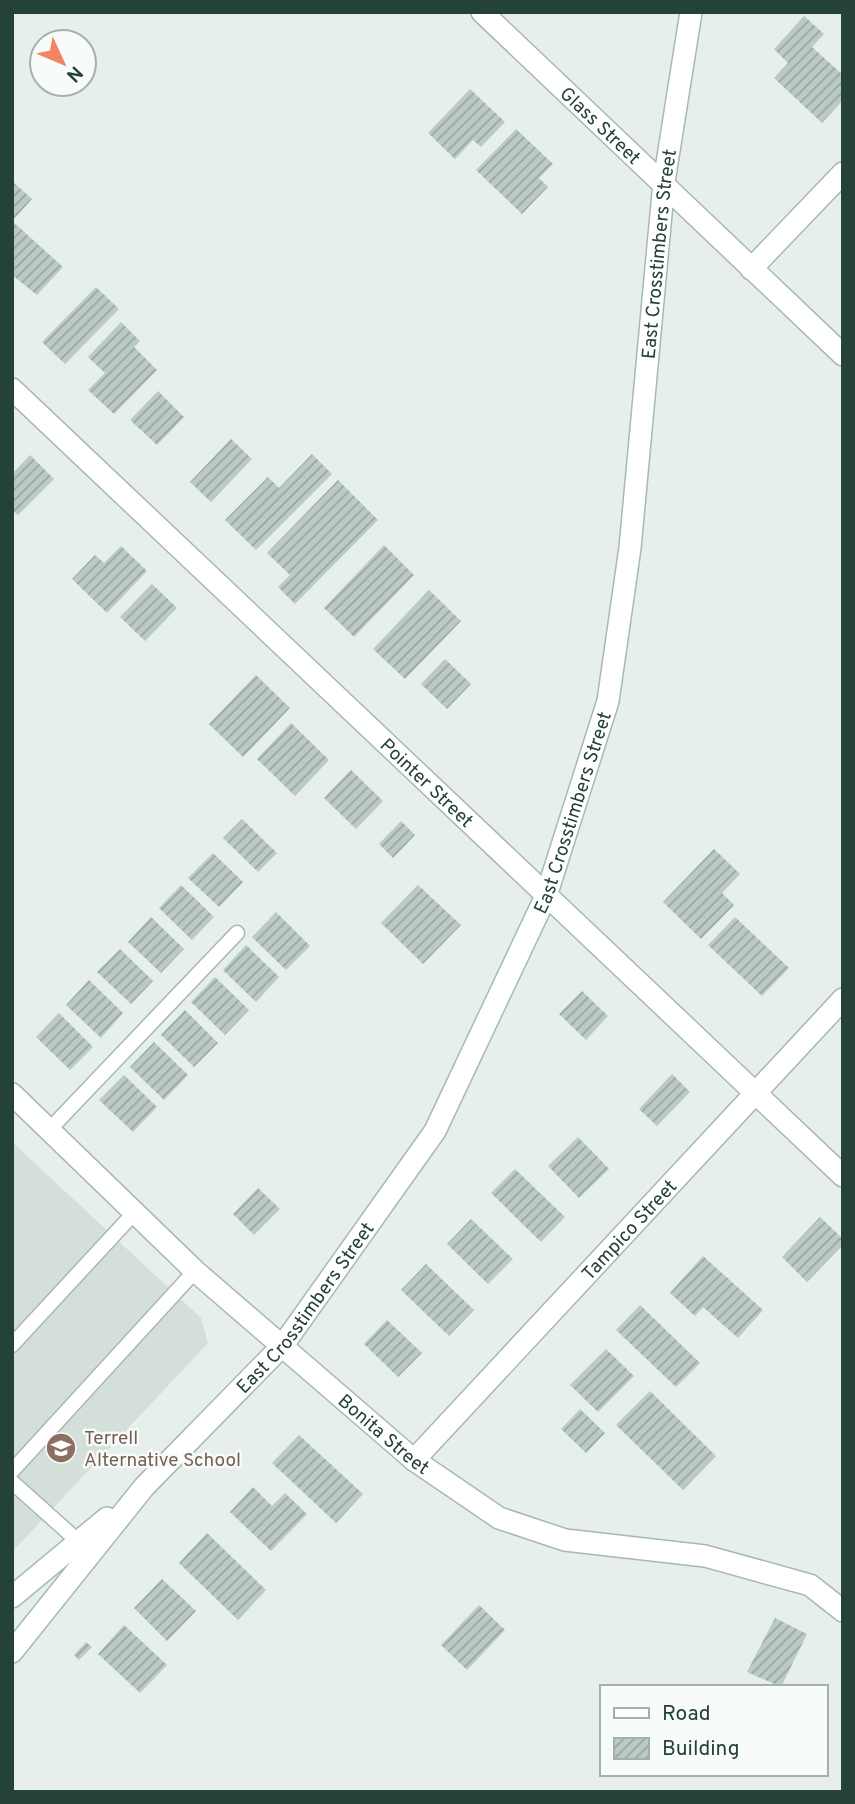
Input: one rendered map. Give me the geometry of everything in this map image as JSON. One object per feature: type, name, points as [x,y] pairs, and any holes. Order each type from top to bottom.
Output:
[{"type":"street","name":"Glass Street","points":[[482,12],[664,181],[751,269],[843,355]]},
{"type":"street","name":"East Crosstimbers Street","points":[[12,1597],[144,1487],[283,1345],[435,1131],[546,896],[608,701],[631,548],[664,181],[691,12]]},
{"type":"street","points":[[751,269],[843,173]]},
{"type":"street","name":"Pointer Street","points":[[12,389],[843,1176]]},
{"type":"street","name":"Tampico Street","points":[[414,1460],[843,999]]},
{"type":"street","name":"Bonita Street","points":[[12,1094],[195,1271],[414,1460],[499,1518],[565,1540],[705,1556],[810,1585],[843,1611]]},
{"type":"street","name":"East Crosstimbers Street","points":[[12,1652],[144,1487]]},
{"type":"lane","points":[[50,1129],[237,933]]},
{"type":"lane","points":[[12,1345],[135,1212]]},
{"type":"lane","points":[[12,1471],[195,1271]]},
{"type":"lane","points":[[12,1482],[79,1542]]},
{"type":"shaded area","name":"Terrell Alternative School","points":[[12,1142],[201,1318],[208,1343],[12,1552]]},
{"type":"building","points":[[804,16],[824,34],[812,47],[843,75],[843,100],[822,123],[774,78],[788,63],[774,49]]},
{"type":"building","points":[[470,89],[505,122],[481,147],[473,140],[455,159],[428,133]]},
{"type":"building","points":[[516,129],[553,164],[539,178],[548,187],[522,214],[476,170]]},
{"type":"building","points":[[12,181],[32,199],[12,221]]},
{"type":"building","points":[[12,221],[63,267],[37,295],[12,275]]},
{"type":"building","points":[[96,287],[119,309],[65,364],[42,342]]},
{"type":"building","points":[[121,322],[140,341],[134,347],[157,370],[114,414],[88,390],[105,373],[88,357]]},
{"type":"building","points":[[158,391],[184,417],[157,445],[130,420]]},
{"type":"building","points":[[231,439],[252,459],[211,502],[190,482]]},
{"type":"building","points":[[312,454],[332,474],[256,550],[225,520],[268,477],[279,488]]},
{"type":"building","points":[[30,455],[54,479],[18,515],[12,510],[12,474]]},
{"type":"building","points":[[338,480],[378,520],[295,604],[278,587],[290,575],[267,553]]},
{"type":"building","points":[[384,545],[414,575],[354,637],[324,608]]},
{"type":"building","points":[[121,546],[147,571],[107,613],[72,579],[95,555],[104,563]]},
{"type":"building","points":[[152,584],[177,608],[145,641],[120,617]]},
{"type":"building","points":[[429,590],[461,621],[405,679],[373,649]]},
{"type":"building","points":[[445,659],[471,684],[447,709],[421,684]]},
{"type":"building","points":[[256,675],[290,708],[243,757],[209,724]]},
{"type":"building","points":[[291,723],[329,760],[295,796],[257,759]]},
{"type":"building","points":[[351,770],[383,801],[356,829],[324,798]]},
{"type":"building","points":[[242,819],[277,853],[258,872],[223,838]]},
{"type":"building","points":[[401,821],[415,835],[393,858],[379,844]]},
{"type":"building","points":[[714,849],[740,874],[722,893],[734,905],[701,939],[663,902]]},
{"type":"building","points":[[213,853],[243,882],[219,907],[188,878]]},
{"type":"building","points":[[181,885],[214,917],[192,940],[159,908]]},
{"type":"building","points":[[418,885],[461,925],[423,964],[381,923]]},
{"type":"building","points":[[276,912],[310,946],[286,970],[252,937]]},
{"type":"building","points":[[151,917],[184,949],[161,973],[128,942]]},
{"type":"building","points":[[735,917],[789,968],[762,996],[708,945]]},
{"type":"building","points":[[246,945],[279,977],[256,1002],[223,970]]},
{"type":"building","points":[[120,949],[153,981],[131,1004],[97,972]]},
{"type":"building","points":[[215,977],[249,1010],[225,1035],[191,1002]]},
{"type":"building","points":[[89,980],[123,1013],[101,1038],[66,1005]]},
{"type":"building","points":[[582,991],[608,1016],[586,1040],[559,1014]]},
{"type":"building","points":[[185,1010],[218,1043],[194,1067],[161,1035]]},
{"type":"building","points":[[59,1013],[93,1047],[70,1070],[36,1037]]},
{"type":"building","points":[[154,1042],[188,1075],[164,1100],[130,1067]]},
{"type":"building","points":[[672,1074],[690,1092],[657,1126],[639,1109]]},
{"type":"building","points":[[124,1075],[157,1107],[133,1132],[99,1100]]},
{"type":"building","points":[[578,1137],[609,1169],[579,1198],[548,1166]]},
{"type":"building","points":[[515,1169],[565,1217],[541,1242],[491,1193]]},
{"type":"building","points":[[258,1188],[280,1209],[254,1235],[233,1214]]},
{"type":"building","points":[[820,1217],[843,1239],[843,1245],[807,1282],[782,1257]]},
{"type":"building","points":[[471,1219],[513,1259],[488,1284],[447,1244]]},
{"type":"building","points":[[703,1256],[763,1310],[738,1338],[703,1307],[695,1316],[670,1293]]},
{"type":"building","points":[[426,1264],[474,1310],[449,1336],[401,1290]]},
{"type":"building","points":[[640,1305],[700,1363],[676,1387],[616,1330]]},
{"type":"building","points":[[387,1320],[422,1353],[398,1377],[364,1344]]},
{"type":"building","points":[[606,1349],[634,1376],[598,1412],[570,1385]]},
{"type":"building","points":[[650,1391],[716,1456],[683,1490],[616,1425]]},
{"type":"building","points":[[580,1409],[605,1433],[586,1453],[561,1429]]},
{"type":"building","points":[[299,1435],[363,1494],[336,1523],[272,1463]]},
{"type":"building","points":[[253,1487],[272,1506],[285,1493],[307,1514],[271,1551],[230,1512]]},
{"type":"building","points":[[207,1533],[266,1590],[238,1620],[179,1563]]},
{"type":"building","points":[[162,1579],[196,1611],[167,1641],[134,1608]]},
{"type":"building","points":[[479,1605],[505,1630],[467,1670],[441,1645]]},
{"type":"building","points":[[775,1618],[807,1634],[782,1685],[747,1672]]},
{"type":"building","points":[[124,1625],[167,1665],[140,1693],[98,1654]]},
{"type":"building","points":[[86,1642],[92,1647],[79,1660],[74,1655]]},
{"type":"place","name":"Terrell Alternative School","points":[[61,1448]]}]
